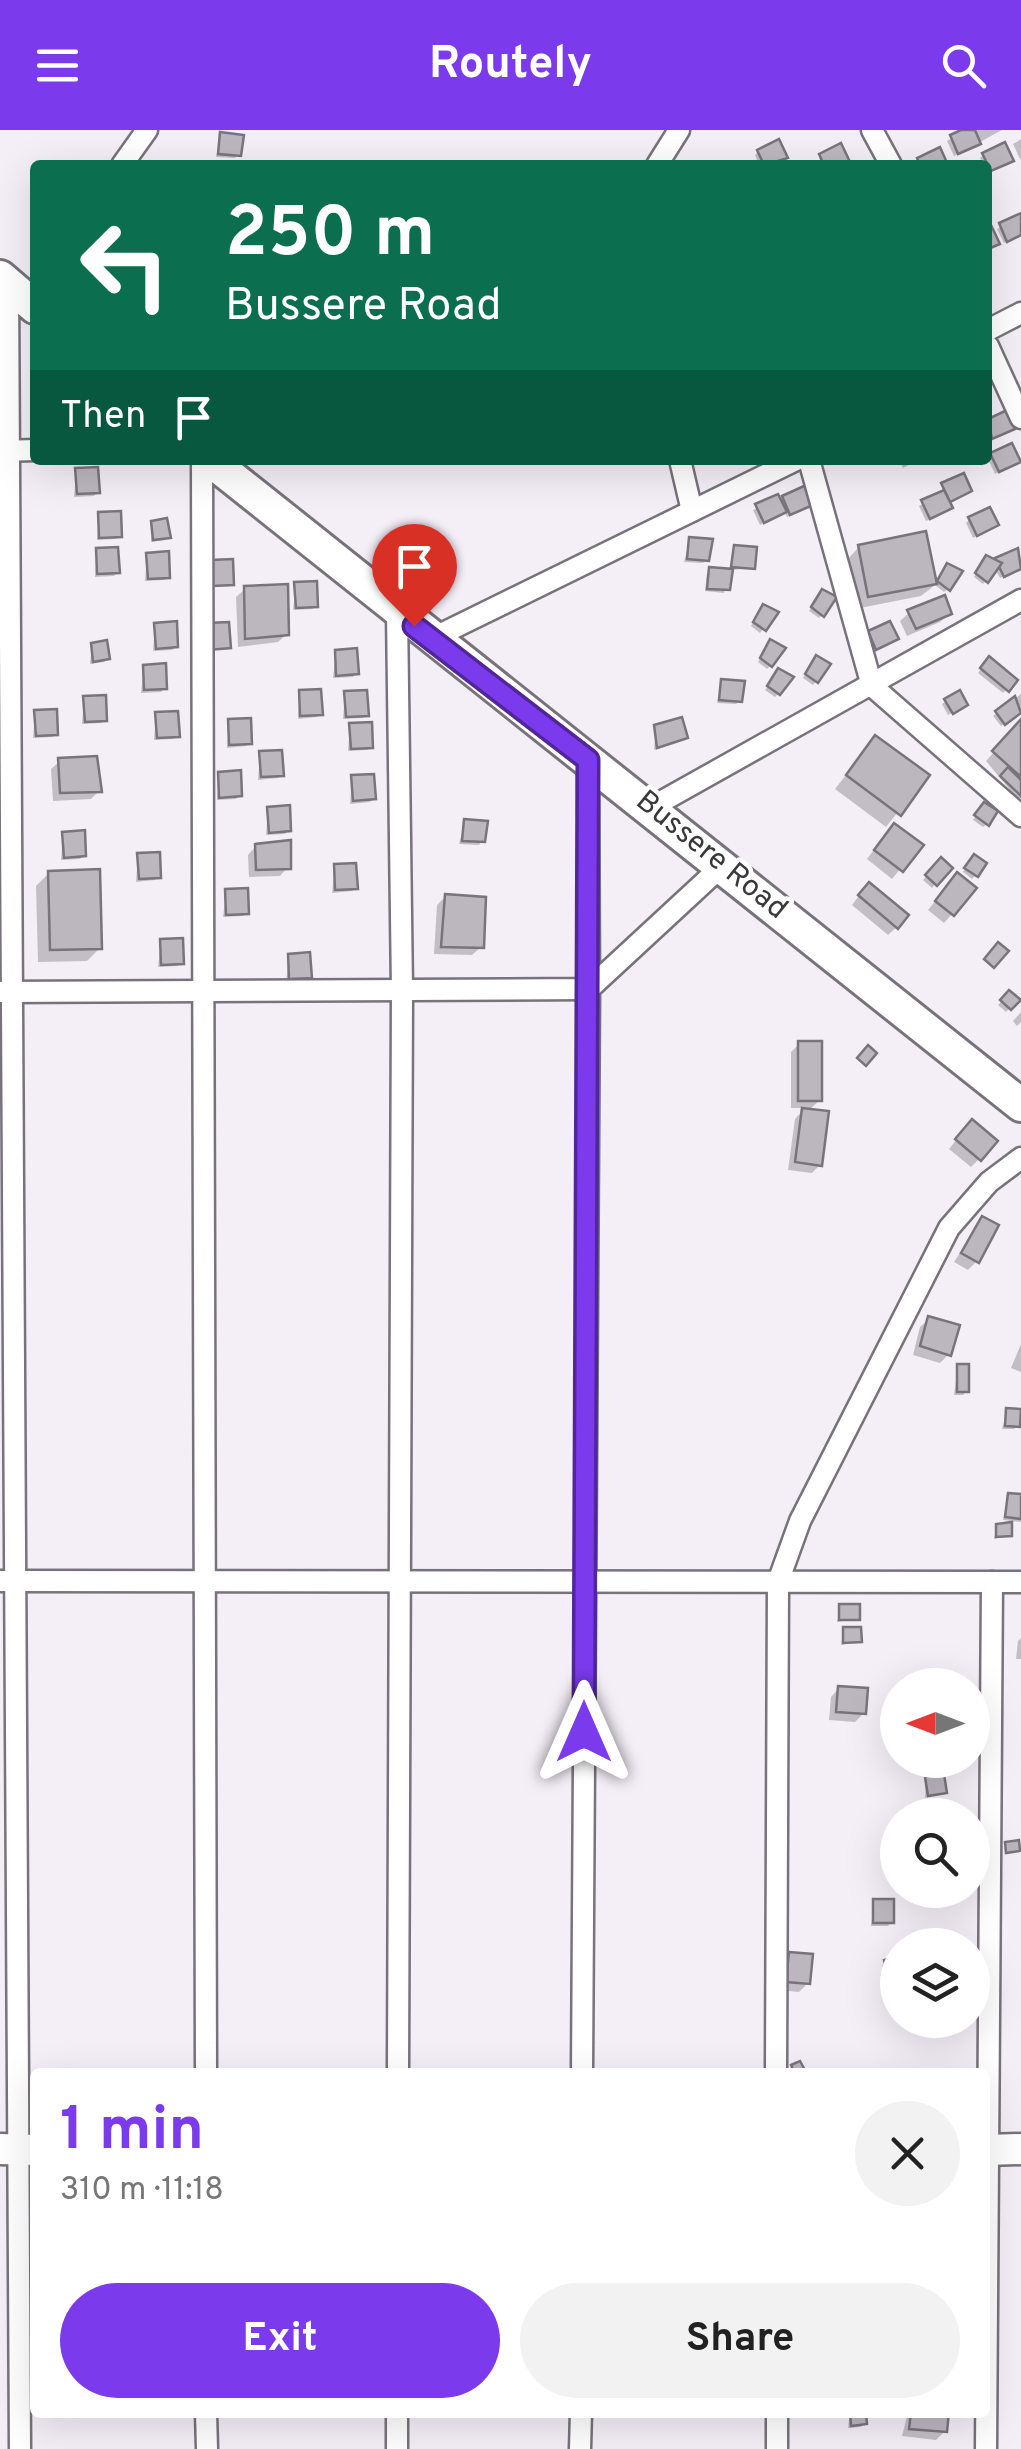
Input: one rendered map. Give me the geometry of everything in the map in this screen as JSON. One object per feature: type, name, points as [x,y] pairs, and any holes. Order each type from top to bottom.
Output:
[{"type":"main road","points":[[4,280],[30,303]]},
{"type":"main road","name":"Bussere Road","points":[[216,465],[396,612],[723,865],[1021,1105]]},
{"type":"street","points":[[125,160],[146,130]]},
{"type":"street","points":[[660,160],[679,130]]},
{"type":"street","points":[[872,130],[888,160]]},
{"type":"street","points":[[4,280],[8,1580],[20,2449]]},
{"type":"street","points":[[992,328],[1021,313]]},
{"type":"street","points":[[992,355],[1021,418]]},
{"type":"street","points":[[202,465],[206,2068]]},
{"type":"street","points":[[681,465],[692,511]]},
{"type":"street","points":[[431,638],[786,465]]},
{"type":"street","points":[[810,465],[872,686],[1021,816]]},
{"type":"street","points":[[650,808],[1021,600]]},
{"type":"street","points":[[396,612],[402,990],[398,2068]]},
{"type":"street","points":[[582,2068],[588,760]]},
{"type":"street","points":[[7,992],[589,988],[723,865]]},
{"type":"street","points":[[776,2068],[778,1582],[800,1521],[949,1228],[989,1182],[1021,1158]]},
{"type":"street","points":[[8,1580],[1021,1582]]},
{"type":"street","points":[[987,2068],[992,1582]]},
{"type":"street","points":[[990,2150],[1021,2149]]},
{"type":"street","points":[[206,2418],[206,2449]]},
{"type":"street","points":[[397,2418],[397,2449]]},
{"type":"street","points":[[580,2418],[580,2449]]},
{"type":"street","points":[[777,2418],[777,2449]]},
{"type":"street","points":[[986,2418],[986,2449]]},
{"type":"building","points":[[975,130],[981,144],[958,154],[950,135]]},
{"type":"building","points":[[220,132],[244,135],[241,156],[218,154]]},
{"type":"building","points":[[779,139],[788,158],[762,160],[757,150]]},
{"type":"building","points":[[1005,142],[1014,161],[992,171],[992,160],[986,160],[982,153]]},
{"type":"building","points":[[841,143],[849,160],[822,160],[819,154]]},
{"type":"building","points":[[940,147],[946,160],[918,160]]},
{"type":"building","points":[[1021,213],[1021,235],[1007,242],[999,223]]},
{"type":"building","points":[[992,227],[1000,244],[992,247]]},
{"type":"building","points":[[1007,410],[1015,429],[992,439],[992,417]]},
{"type":"building","points":[[1012,443],[1021,462],[999,472],[992,452]]},
{"type":"building","points":[[98,467],[100,493],[77,494],[75,468]]},
{"type":"building","points":[[964,473],[972,491],[950,502],[941,483]]},
{"type":"building","points":[[804,486],[813,505],[790,515],[782,496]]},
{"type":"building","points":[[944,490],[953,508],[930,519],[921,500]]},
{"type":"building","points":[[778,494],[787,512],[764,523],[755,504]]},
{"type":"building","points":[[990,507],[999,525],[977,536],[968,517]]},
{"type":"building","points":[[121,511],[122,537],[99,538],[98,512]]},
{"type":"building","points":[[167,518],[171,538],[153,540],[151,521]]},
{"type":"building","points":[[926,531],[937,584],[868,597],[858,545]]},
{"type":"building","points":[[689,537],[713,539],[709,561],[687,559]]},
{"type":"building","points":[[734,545],[757,547],[755,569],[731,567]]},
{"type":"building","points":[[118,547],[120,573],[97,574],[96,548]]},
{"type":"building","points":[[1018,548],[1021,569],[1004,577],[995,558]]},
{"type":"building","points":[[169,551],[170,578],[148,579],[146,553]]},
{"type":"building","points":[[986,555],[1002,563],[988,583],[975,573]]},
{"type":"building","points":[[233,559],[234,585],[212,586],[210,560]]},
{"type":"building","points":[[947,563],[963,571],[950,591],[937,581]]},
{"type":"building","points":[[709,567],[733,569],[730,590],[707,589]]},
{"type":"building","points":[[317,581],[318,607],[296,608],[294,582]]},
{"type":"building","points":[[288,584],[289,635],[245,639],[244,586]]},
{"type":"building","points":[[822,589],[837,597],[824,617],[811,607]]},
{"type":"building","points":[[945,595],[952,614],[916,629],[907,610]]},
{"type":"building","points":[[763,604],[779,612],[766,631],[753,622]]},
{"type":"building","points":[[177,621],[178,647],[156,649],[154,623]]},
{"type":"building","points":[[890,621],[899,639],[876,650],[868,631]]},
{"type":"building","points":[[229,622],[231,648],[208,650],[207,623]]},
{"type":"building","points":[[770,639],[786,648],[772,667],[760,658]]},
{"type":"building","points":[[107,640],[110,659],[93,662],[91,643]]},
{"type":"building","points":[[357,648],[359,674],[336,676],[335,650]]},
{"type":"building","points":[[816,655],[831,664],[818,683],[805,674]]},
{"type":"building","points":[[989,656],[1018,680],[1009,692],[980,668]]},
{"type":"building","points":[[166,663],[167,689],[144,690],[143,665]]},
{"type":"building","points":[[778,668],[794,677],[780,695],[767,686]]},
{"type":"building","points":[[721,679],[745,681],[742,702],[719,700]]},
{"type":"building","points":[[321,689],[323,715],[300,716],[299,690]]},
{"type":"building","points":[[367,690],[369,716],[346,717],[344,691]]},
{"type":"building","points":[[960,690],[968,705],[953,714],[944,699]]},
{"type":"building","points":[[106,695],[107,721],[85,722],[83,696]]},
{"type":"building","points":[[1015,696],[1021,713],[1005,725],[995,711]]},
{"type":"building","points":[[57,709],[58,735],[36,736],[34,710]]},
{"type":"building","points":[[178,711],[180,737],[157,738],[155,712]]},
{"type":"building","points":[[682,717],[688,738],[657,748],[654,725]]},
{"type":"building","points":[[251,718],[252,744],[229,745],[228,719]]},
{"type":"building","points":[[1021,719],[1021,777],[992,751]]},
{"type":"building","points":[[372,722],[373,748],[351,749],[349,723]]},
{"type":"building","points":[[875,735],[930,775],[901,816],[846,775]]},
{"type":"building","points":[[282,750],[284,776],[261,777],[259,751]]},
{"type":"building","points":[[97,756],[102,792],[60,793],[58,758]]},
{"type":"building","points":[[1008,767],[1021,780],[1021,796],[1000,776]]},
{"type":"building","points":[[241,770],[242,796],[219,798],[218,772]]},
{"type":"building","points":[[374,774],[376,799],[353,801],[351,775]]},
{"type":"building","points":[[984,802],[998,811],[989,826],[974,815]]},
{"type":"building","points":[[290,805],[291,831],[269,833],[267,807]]},
{"type":"building","points":[[464,819],[488,821],[485,842],[462,841]]},
{"type":"building","points":[[894,823],[924,845],[903,872],[874,850]]},
{"type":"building","points":[[85,830],[86,856],[64,858],[62,832]]},
{"type":"building","points":[[291,840],[291,869],[256,870],[255,844]]},
{"type":"building","points":[[160,852],[161,878],[139,879],[137,853]]},
{"type":"building","points":[[974,854],[987,863],[978,877],[964,868]]},
{"type":"building","points":[[941,857],[953,868],[937,886],[925,875]]},
{"type":"building","points":[[356,863],[358,889],[335,890],[334,864]]},
{"type":"building","points":[[100,869],[102,949],[50,950],[48,871]]},
{"type":"building","points":[[957,872],[977,888],[954,916],[935,901]]},
{"type":"building","points":[[869,882],[909,915],[898,929],[858,895]]},
{"type":"building","points":[[248,888],[249,914],[226,915],[225,889]]},
{"type":"building","points":[[445,894],[486,897],[484,948],[441,947]]},
{"type":"building","points":[[183,938],[184,964],[161,965],[160,939]]},
{"type":"building","points":[[998,942],[1009,951],[994,968],[984,959]]},
{"type":"building","points":[[310,952],[312,978],[289,979],[288,954]]},
{"type":"building","points":[[1009,990],[1021,1000],[1011,1010],[1000,1000]]},
{"type":"building","points":[[798,1041],[822,1041],[822,1101],[798,1101]]},
{"type":"building","points":[[868,1045],[877,1053],[866,1066],[857,1058]]},
{"type":"building","points":[[802,1108],[829,1111],[822,1166],[795,1162]]},
{"type":"building","points":[[972,1119],[998,1141],[981,1161],[955,1139]]},
{"type":"building","points":[[982,1216],[999,1225],[979,1263],[961,1253]]},
{"type":"building","points":[[928,1316],[960,1325],[951,1356],[920,1346]]},
{"type":"building","points":[[957,1364],[969,1364],[969,1392],[957,1392]]},
{"type":"building","points":[[1006,1408],[1021,1409],[1020,1427],[1005,1426]]},
{"type":"building","points":[[1008,1493],[1021,1494],[1021,1519],[1005,1517]]},
{"type":"building","points":[[1012,1522],[1012,1536],[996,1537],[996,1524]]},
{"type":"building","points":[[839,1604],[860,1604],[860,1620],[839,1620]]},
{"type":"building","points":[[843,1627],[861,1627],[862,1642],[843,1643]]},
{"type":"building","points":[[838,1686],[868,1688],[866,1714],[836,1712]]},
{"type":"building","points":[[925,1778],[945,1778],[947,1793],[928,1796]]},
{"type":"building","points":[[1019,1840],[1020,1851],[1006,1853],[1005,1842]]},
{"type":"building","points":[[873,1899],[880,1899],[880,1908],[894,1908],[894,1923],[873,1923]]},
{"type":"building","points":[[789,1952],[813,1954],[810,1984],[786,1982]]},
{"type":"building","points":[[850,2418],[866,2418],[867,2424],[851,2426]]},
{"type":"building","points":[[910,2418],[948,2418],[947,2432],[909,2429]]},
{"type":"route","points":[[414,626],[588,760],[584,1732]]}]
